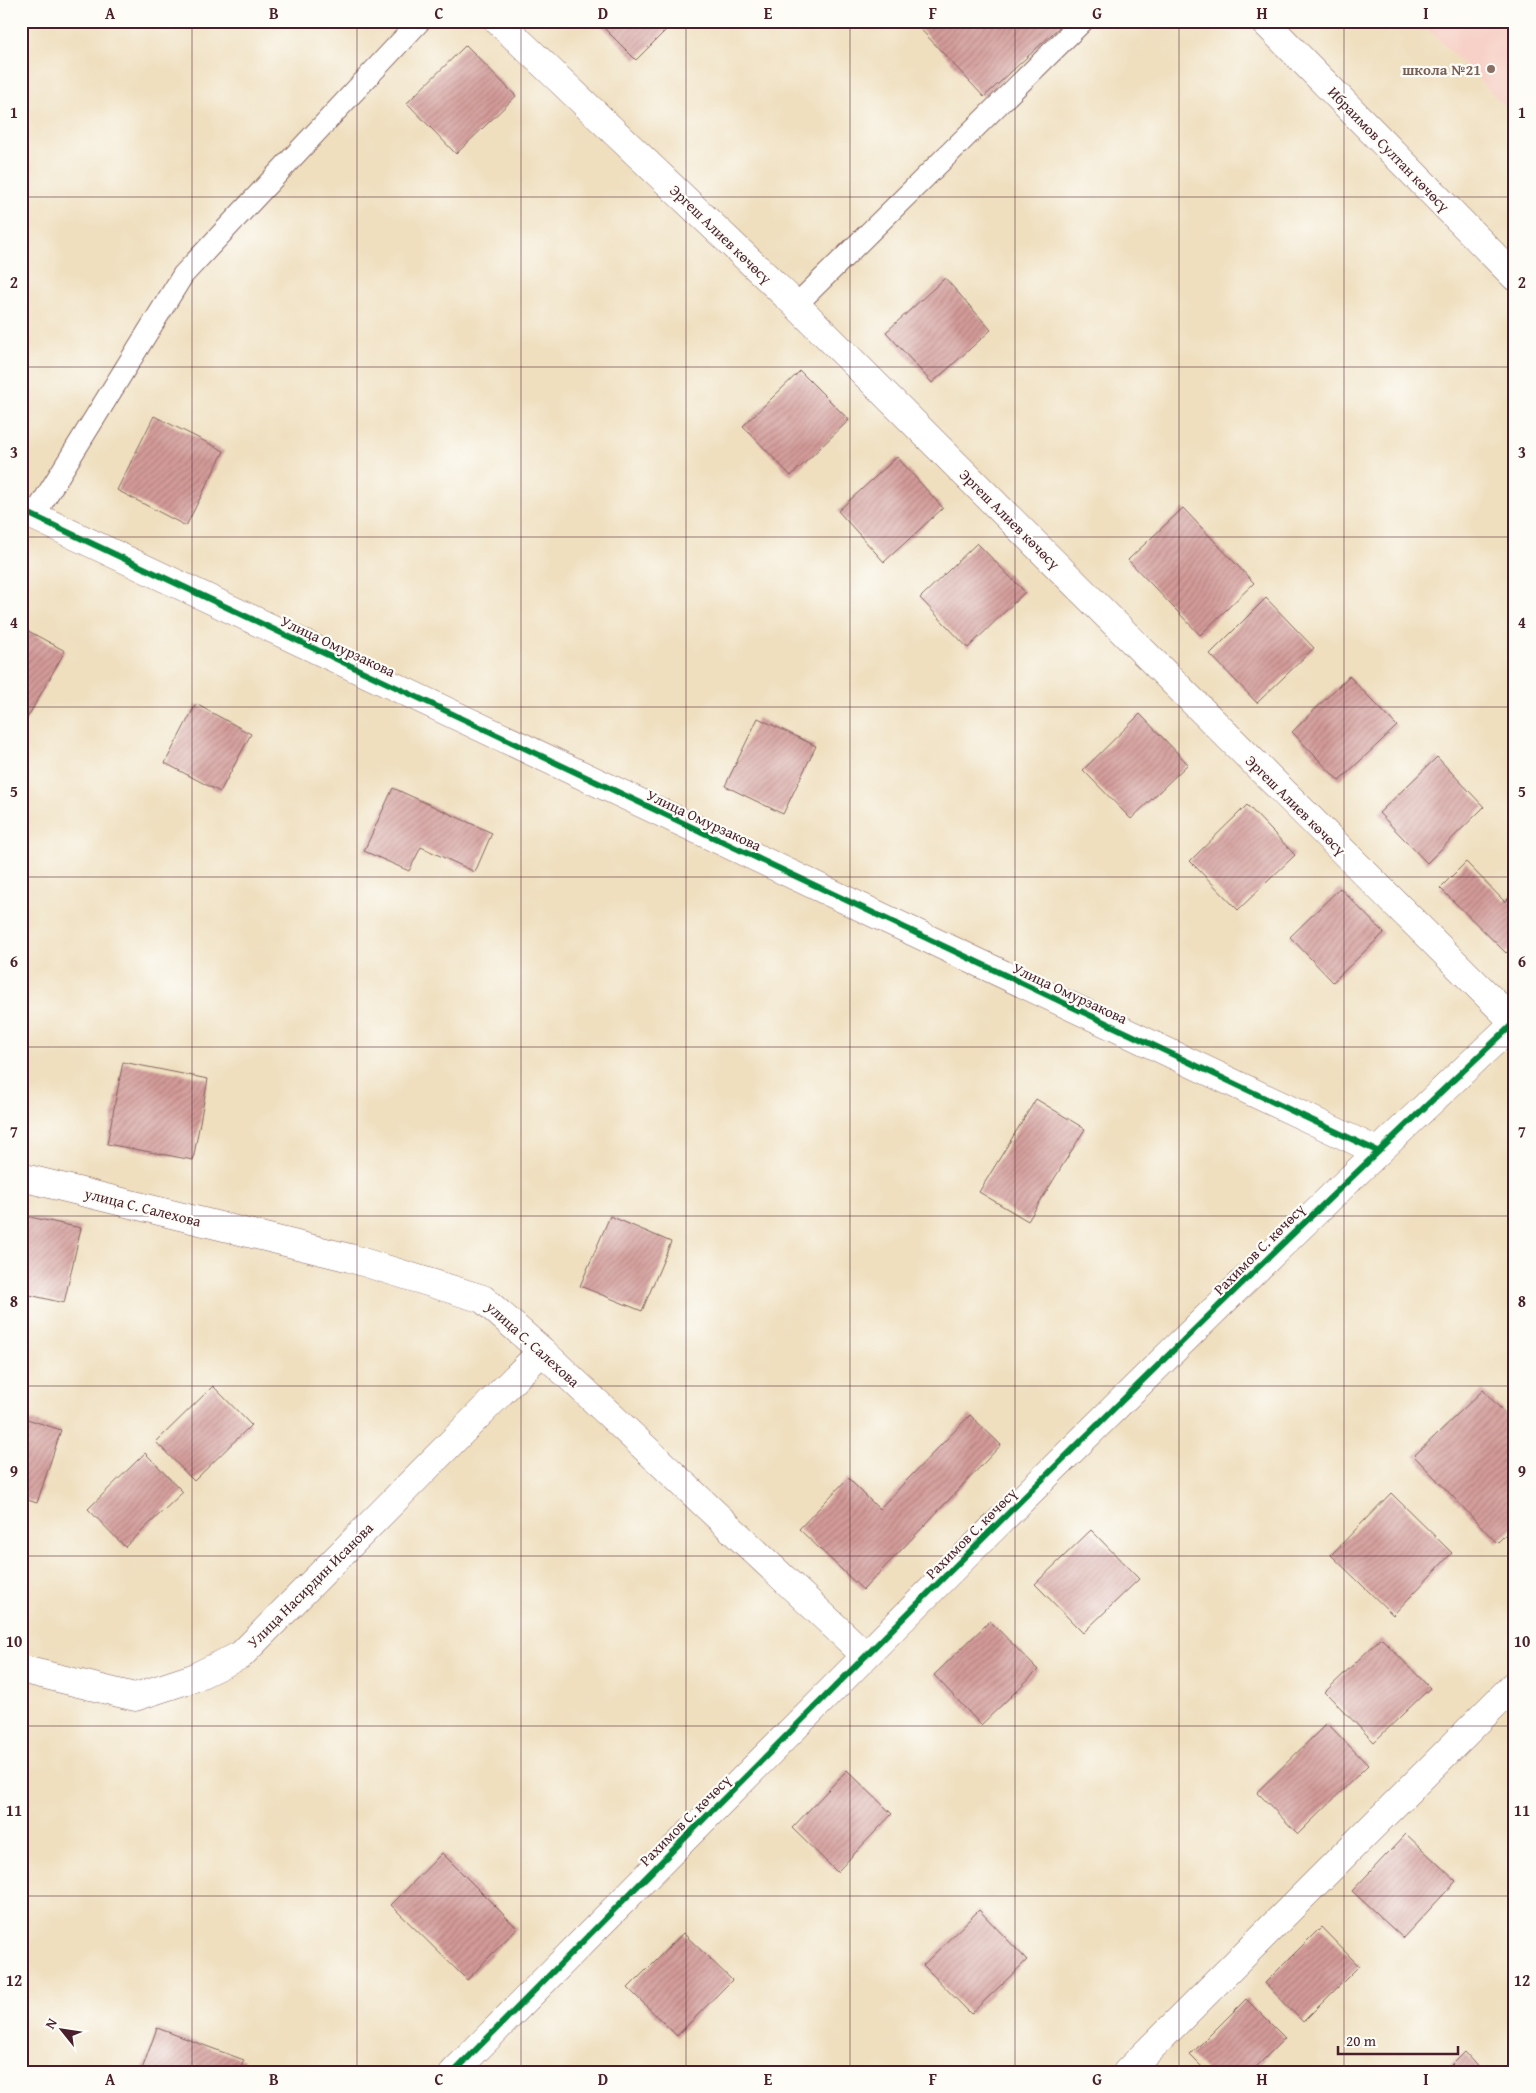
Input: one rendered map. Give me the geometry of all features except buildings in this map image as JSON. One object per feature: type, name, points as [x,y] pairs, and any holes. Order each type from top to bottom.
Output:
[{"type":"street","name":"Эргеш Алиев көчөсү","points":[[498,21],[796,305],[1515,1022]]},
{"type":"street","name":"Ибраимов Султан көчөсү","points":[[1264,21],[1515,277]]},
{"type":"street","name":"Улица Омурзакова","points":[[28,513],[1376,1151]]},
{"type":"street","name":"Рахимов С. көчөсү","points":[[454,2072],[865,1655],[1376,1151],[1515,1022]]},
{"type":"street","name":"улица С. Салехова","points":[[21,1177],[350,1258],[483,1300],[542,1351],[865,1655]]},
{"type":"street","name":"Улица Насирдин Исанова","points":[[21,1669],[135,1696],[193,1678],[241,1655],[542,1351]]},
{"type":"street","points":[[1127,2072],[1515,1684]]},
{"type":"lane","points":[[28,513],[183,275],[420,21]]},
{"type":"lane","points":[[796,305],[1083,21]]},
{"type":"shaded area","name":"школа №21","points":[[1420,21],[1515,21],[1515,116]]},
{"type":"cycle path","points":[[21,510],[1377,1151]]},
{"type":"cycle path","points":[[454,2072],[979,1542],[1245,1280],[1515,1022]]},
{"type":"place","name":"школа №21","points":[[1491,69]]}]
